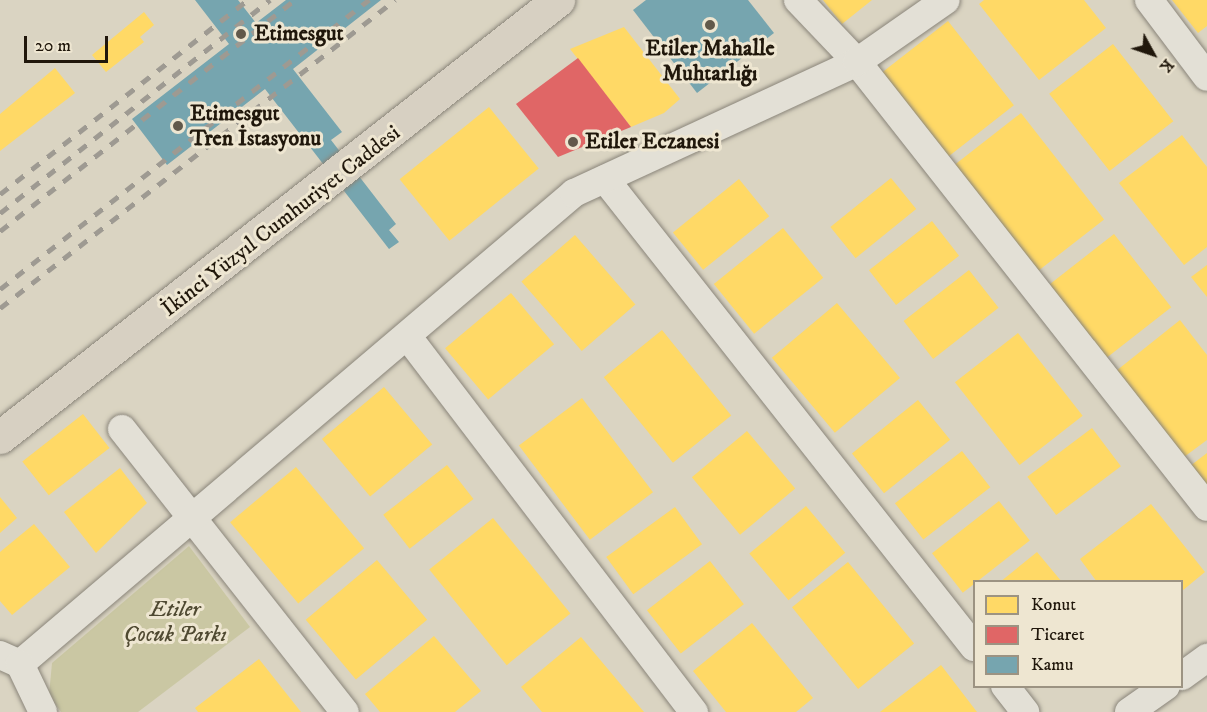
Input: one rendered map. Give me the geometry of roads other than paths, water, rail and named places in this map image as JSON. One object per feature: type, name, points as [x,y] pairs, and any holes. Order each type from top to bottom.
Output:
[{"type":"main road","name":"İkinci Yüzyıl Cumhuriyet Caddesi","points":[[0,437],[558,0]]},
{"type":"street","points":[[798,0],[857,63],[1207,507]]},
{"type":"street","points":[[43,712],[10,659],[191,517],[408,337],[574,193],[857,63],[946,0]]},
{"type":"street","points":[[1149,0],[1207,77]]},
{"type":"street","points":[[605,179],[973,644]]},
{"type":"street","points":[[408,337],[694,712]]},
{"type":"street","points":[[122,429],[345,712]]},
{"type":"street","points":[[1183,675],[1207,658]]},
{"type":"street","points":[[1006,688],[1025,712]]},
{"type":"street","points":[[1129,712],[1165,688]]},
{"type":"railway","points":[[0,194],[247,0]]},
{"type":"railway","points":[[0,213],[270,0]]},
{"type":"railway","points":[[0,231],[295,0]]},
{"type":"railway","points":[[0,289],[369,0]]},
{"type":"railway","points":[[0,308],[395,0]]},
{"type":"place","name":"Etiler Mahalle Muhtarlığı","points":[[710,25]]},
{"type":"place","name":"Etimesgut","points":[[241,34]]},
{"type":"place","name":"Etimesgut Tren İstasyonu","points":[[178,126]]},
{"type":"place","name":"Etiler Eczanesi","points":[[573,142]]},
{"type":"park label","name":"Etiler Çocuk Parkı","points":[[175,622]]}]
